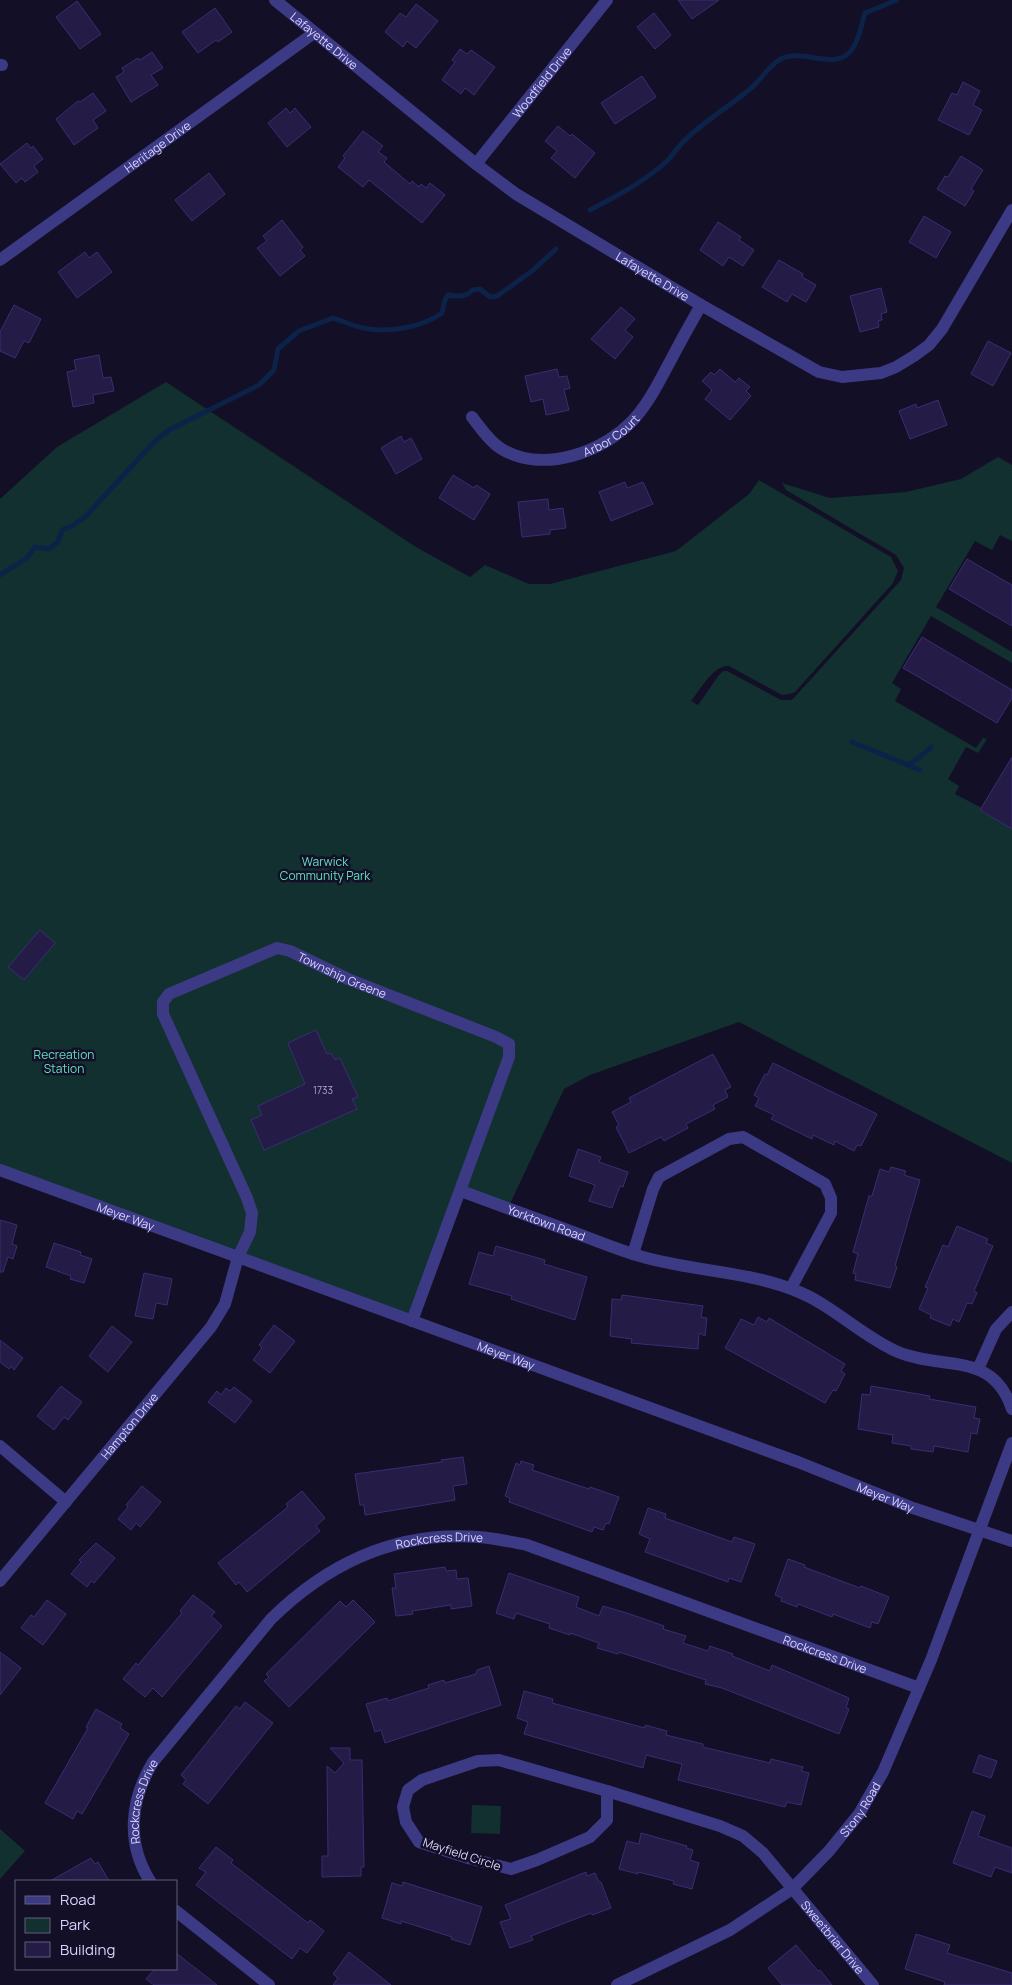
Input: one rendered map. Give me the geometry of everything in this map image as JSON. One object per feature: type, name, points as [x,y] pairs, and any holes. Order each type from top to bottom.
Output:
[{"type":"street","name":"Lafayette Drive","points":[[275,0],[476,164],[539,208],[701,305],[819,372],[842,377],[881,373],[896,367],[929,344],[942,329],[1012,210]]},
{"type":"street","name":"Woodfield Drive","points":[[476,164],[607,0]]},
{"type":"street","name":"Heritage Drive","points":[[0,260],[314,33]]},
{"type":"street","name":"Arbor Court","points":[[472,417],[486,435],[499,447],[527,458],[565,458],[584,453],[601,445],[620,432],[635,418],[651,396],[701,305]]},
{"type":"street","name":"Township Greene","points":[[238,1257],[250,1232],[252,1213],[247,1198],[163,1014],[163,1002],[169,994],[277,948],[290,951],[348,979],[496,1037],[509,1044],[509,1057],[412,1321]]},
{"type":"street","points":[[639,1256],[653,1189],[659,1177],[729,1140],[743,1136],[825,1184],[831,1198],[830,1213],[791,1288]]},
{"type":"street","name":"Meyer Way","points":[[0,1170],[798,1462],[913,1508],[1012,1541]]},
{"type":"street","name":"Yorktown Road","points":[[461,1191],[639,1256],[770,1282],[791,1288],[813,1298],[882,1344],[900,1353],[978,1369]]},
{"type":"street","name":"Hampton Drive","points":[[0,1581],[211,1328],[225,1304],[238,1257]]},
{"type":"street","points":[[1012,1312],[996,1329],[978,1369],[998,1384],[1012,1409]]},
{"type":"street","points":[[980,1530],[1012,1443]]},
{"type":"street","points":[[0,1446],[66,1502]]},
{"type":"street","name":"Stony Road","points":[[617,1985],[730,1930],[792,1888],[829,1851],[859,1814],[883,1772],[980,1530]]},
{"type":"street","name":"Rockcress Drive","points":[[149,1880],[143,1871],[133,1834],[134,1811],[139,1789],[152,1762],[271,1619],[289,1601],[333,1570],[364,1554],[381,1548],[443,1536],[477,1536],[527,1545],[918,1688]]},
{"type":"street","name":"Mayfield Circle","points":[[607,1792],[607,1820],[590,1837],[537,1860],[510,1869],[419,1842],[406,1822],[404,1807],[408,1790],[422,1780],[478,1761],[499,1760],[518,1764],[563,1780],[607,1792],[720,1826],[743,1836],[763,1853],[792,1888]]},
{"type":"street","name":"Sweetbriar Drive","points":[[792,1888],[873,1985]]},
{"type":"street","points":[[178,1913],[269,1985]]},
{"type":"green space","name":"Warwick Community Park","points":[[166,382],[416,547],[470,577],[485,565],[529,584],[550,584],[676,551],[749,494],[759,480],[891,557],[898,571],[893,583],[795,692],[782,695],[729,666],[718,669],[703,684],[691,701],[698,705],[723,671],[727,671],[781,700],[792,700],[901,580],[904,568],[896,555],[786,490],[782,483],[830,498],[906,492],[961,479],[998,457],[1012,465],[1012,541],[1000,535],[992,550],[975,541],[936,607],[1012,652],[1012,663],[931,616],[892,683],[901,689],[895,701],[976,748],[983,738],[987,739],[978,753],[966,747],[948,779],[959,786],[955,794],[982,808],[981,811],[1012,829],[1012,1163],[739,1022],[590,1075],[564,1089],[508,1208],[461,1191],[412,1321],[0,1170],[0,499],[57,447]]},
{"type":"green space","points":[[472,1805],[501,1806],[500,1834],[471,1833]]},
{"type":"green space","points":[[0,1829],[25,1851],[0,1879]]},
{"type":"building","points":[[678,0],[719,0],[692,19]]},
{"type":"building","points":[[77,1],[101,34],[80,49],[56,17]]},
{"type":"building","points":[[416,4],[438,21],[416,48],[407,41],[403,47],[385,32],[400,13],[406,17]]},
{"type":"building","points":[[215,8],[232,32],[218,42],[216,40],[198,53],[182,32]]},
{"type":"building","points":[[654,13],[671,35],[655,49],[637,27]]},
{"type":"building","points":[[460,49],[467,54],[471,50],[495,67],[474,95],[465,88],[461,94],[442,80],[455,62],[452,60]]},
{"type":"building","points":[[152,52],[163,68],[151,75],[158,85],[131,102],[116,77],[124,72],[122,68]]},
{"type":"building","points":[[642,76],[656,97],[615,124],[601,103]]},
{"type":"building","points":[[963,82],[980,91],[973,105],[982,110],[969,135],[938,120],[952,93],[957,95]]},
{"type":"building","points":[[93,93],[106,111],[93,120],[98,128],[74,145],[56,119],[78,101],[80,102]]},
{"type":"building","points":[[286,108],[290,113],[295,108],[311,127],[287,147],[268,123]]},
{"type":"building","points":[[558,126],[570,136],[572,134],[595,153],[575,178],[551,158],[557,151],[545,141]]},
{"type":"building","points":[[363,131],[383,146],[378,152],[387,158],[384,162],[410,184],[412,181],[419,187],[421,184],[426,188],[430,183],[445,195],[422,223],[369,180],[363,187],[338,167],[345,158],[343,156]]},
{"type":"building","points":[[27,143],[31,148],[33,146],[43,159],[34,166],[38,172],[25,182],[22,178],[16,183],[0,164]]},
{"type":"building","points":[[961,156],[983,170],[971,189],[974,191],[965,206],[937,189],[945,176],[948,177]]},
{"type":"building","points":[[209,173],[225,194],[192,221],[175,200]]},
{"type":"building","points":[[924,216],[951,232],[936,258],[909,242]]},
{"type":"building","points":[[282,220],[303,247],[300,250],[305,256],[280,276],[257,248],[267,241],[263,236]]},
{"type":"building","points":[[718,222],[741,237],[739,240],[754,250],[743,266],[729,257],[723,266],[700,250]]},
{"type":"building","points":[[85,252],[89,258],[97,252],[112,272],[77,298],[58,272]]},
{"type":"building","points":[[779,260],[803,274],[802,277],[816,285],[806,302],[792,294],[787,302],[762,287]]},
{"type":"building","points":[[881,288],[887,312],[881,314],[882,320],[878,321],[879,327],[860,332],[850,296]]},
{"type":"building","points":[[14,305],[41,319],[29,343],[24,341],[15,358],[0,351],[0,332]]},
{"type":"building","points":[[621,307],[635,319],[625,330],[633,337],[615,359],[591,339]]},
{"type":"building","points":[[988,341],[1011,353],[993,386],[971,374]]},
{"type":"building","points":[[99,355],[103,378],[111,377],[114,391],[93,395],[94,403],[73,407],[67,372],[76,370],[74,360]]},
{"type":"building","points":[[557,369],[559,377],[567,376],[570,388],[564,390],[569,410],[546,415],[543,399],[531,402],[525,376]]},
{"type":"building","points":[[720,369],[735,382],[739,378],[750,387],[746,391],[751,396],[730,420],[705,399],[712,390],[702,381],[711,372],[714,375]]},
{"type":"building","points":[[938,400],[947,425],[910,439],[899,411],[916,404],[917,408]]},
{"type":"building","points":[[401,436],[404,442],[411,438],[422,459],[396,474],[381,448]]},
{"type":"building","points":[[453,475],[474,488],[476,485],[490,494],[474,520],[439,498]]},
{"type":"building","points":[[625,482],[627,488],[643,482],[653,504],[611,521],[599,492]]},
{"type":"building","points":[[548,499],[549,510],[563,508],[566,528],[550,530],[550,534],[522,537],[518,502]]},
{"type":"building","points":[[967,559],[1012,585],[1012,626],[949,589]]},
{"type":"building","points":[[922,637],[1012,690],[1012,698],[997,723],[903,668]]},
{"type":"building","points":[[1012,757],[1012,829],[980,810]]},
{"type":"building","points":[[40,930],[55,943],[24,980],[8,967]]},
{"type":"building","points":[[316,1030],[327,1054],[331,1053],[335,1060],[340,1058],[358,1097],[352,1099],[357,1109],[264,1150],[251,1120],[262,1115],[258,1106],[305,1084],[288,1043]]},
{"type":"building","points":[[713,1054],[731,1087],[725,1090],[728,1097],[713,1105],[715,1109],[686,1124],[688,1128],[664,1141],[661,1137],[629,1153],[616,1127],[619,1125],[612,1112],[631,1102],[629,1098]]},
{"type":"building","points":[[773,1063],[877,1114],[861,1146],[857,1145],[854,1151],[835,1141],[834,1145],[813,1135],[812,1139],[771,1119],[774,1115],[755,1106],[759,1098],[754,1095]]},
{"type":"building","points":[[578,1149],[601,1157],[599,1162],[628,1172],[623,1187],[620,1186],[612,1208],[589,1201],[595,1185],[569,1176]]},
{"type":"building","points":[[891,1167],[906,1171],[904,1175],[920,1180],[890,1288],[855,1280],[856,1274],[853,1273],[858,1254],[853,1252],[869,1196],[872,1196],[880,1169],[889,1172]]},
{"type":"building","points":[[0,1220],[17,1225],[12,1244],[17,1246],[13,1259],[8,1257],[3,1272],[0,1272]]},
{"type":"building","points":[[957,1226],[988,1239],[986,1243],[993,1246],[974,1291],[977,1293],[972,1304],[967,1303],[959,1322],[953,1319],[950,1326],[930,1318],[931,1315],[919,1309],[928,1288],[925,1287],[943,1245],[948,1247]]},
{"type":"building","points":[[54,1243],[81,1252],[80,1255],[92,1259],[84,1283],[70,1279],[71,1276],[46,1267]]},
{"type":"building","points":[[496,1246],[545,1260],[544,1264],[587,1277],[575,1320],[511,1299],[512,1296],[469,1284],[479,1252],[493,1256]]},
{"type":"building","points":[[144,1273],[172,1279],[167,1305],[156,1303],[153,1319],[135,1316]]},
{"type":"building","points":[[622,1295],[703,1306],[701,1317],[707,1318],[705,1336],[699,1333],[698,1349],[631,1343],[632,1339],[610,1336],[612,1299],[621,1300]]},
{"type":"building","points":[[758,1317],[767,1322],[769,1318],[845,1364],[841,1371],[845,1374],[836,1391],[833,1390],[825,1403],[725,1348],[741,1319],[754,1325]]},
{"type":"building","points":[[274,1325],[295,1341],[270,1373],[253,1360],[262,1348],[259,1345]]},
{"type":"building","points":[[112,1326],[132,1342],[108,1372],[89,1356]]},
{"type":"building","points":[[0,1340],[23,1358],[14,1370],[11,1366],[9,1369],[0,1362]]},
{"type":"building","points":[[61,1386],[82,1402],[68,1420],[64,1417],[54,1430],[37,1416]]},
{"type":"building","points":[[871,1386],[930,1396],[929,1399],[976,1407],[974,1418],[980,1419],[977,1434],[971,1433],[968,1452],[934,1446],[933,1452],[911,1449],[911,1446],[892,1443],[893,1435],[858,1429],[862,1394],[870,1395]]},
{"type":"building","points":[[234,1387],[252,1401],[235,1423],[208,1402],[217,1391],[221,1395],[226,1388],[230,1391]]},
{"type":"building","points":[[463,1457],[467,1484],[453,1486],[455,1500],[365,1515],[364,1505],[360,1505],[355,1474],[442,1462],[441,1460]]},
{"type":"building","points":[[521,1461],[534,1465],[532,1470],[619,1497],[609,1524],[606,1523],[603,1530],[594,1527],[592,1532],[509,1502],[510,1498],[505,1496],[516,1463],[520,1465]]},
{"type":"building","points":[[142,1486],[161,1502],[140,1527],[136,1523],[131,1530],[118,1519],[128,1507],[126,1505]]},
{"type":"building","points":[[302,1491],[325,1518],[316,1526],[320,1531],[247,1592],[239,1582],[236,1585],[218,1563],[288,1507],[286,1504]]},
{"type":"building","points":[[648,1508],[666,1514],[665,1518],[732,1542],[734,1537],[755,1544],[741,1582],[729,1578],[728,1582],[645,1552],[650,1539],[639,1534]]},
{"type":"building","points":[[96,1543],[115,1558],[94,1583],[91,1581],[87,1587],[71,1574],[81,1562],[79,1560]]},
{"type":"building","points":[[788,1559],[805,1565],[804,1567],[889,1597],[878,1624],[872,1622],[870,1628],[833,1614],[832,1617],[798,1604],[797,1607],[781,1601],[782,1598],[775,1595]]},
{"type":"building","points":[[445,1567],[446,1571],[456,1570],[457,1579],[468,1578],[472,1606],[451,1609],[451,1605],[412,1611],[413,1614],[396,1616],[392,1588],[396,1588],[394,1574]]},
{"type":"building","points":[[509,1573],[579,1597],[576,1607],[599,1616],[603,1606],[630,1614],[664,1626],[663,1629],[686,1636],[683,1643],[708,1651],[710,1646],[770,1671],[772,1665],[849,1698],[846,1708],[849,1709],[839,1734],[722,1688],[705,1684],[706,1680],[619,1652],[618,1654],[597,1648],[599,1643],[549,1628],[550,1624],[516,1613],[514,1619],[496,1613]]},
{"type":"building","points":[[193,1595],[215,1612],[211,1616],[222,1626],[162,1697],[153,1688],[145,1697],[123,1679],[136,1663],[138,1665],[182,1613],[180,1611]]},
{"type":"building","points":[[47,1600],[66,1614],[43,1645],[21,1628],[31,1615],[34,1617]]},
{"type":"building","points":[[353,1600],[375,1622],[289,1707],[264,1681],[269,1677],[266,1674],[340,1601],[346,1607]]},
{"type":"building","points":[[0,1652],[21,1668],[0,1695]]},
{"type":"building","points":[[489,1666],[501,1705],[385,1743],[381,1730],[375,1732],[366,1704],[387,1698],[388,1701],[429,1688],[428,1685],[444,1680],[445,1683],[476,1674],[477,1670]]},
{"type":"building","points":[[524,1691],[553,1699],[552,1703],[645,1728],[645,1725],[667,1731],[666,1735],[703,1744],[703,1747],[770,1763],[771,1759],[803,1767],[801,1771],[809,1773],[801,1805],[787,1802],[785,1807],[678,1780],[682,1764],[646,1755],[643,1768],[524,1734],[528,1722],[517,1718]]},
{"type":"building","points":[[245,1702],[273,1723],[208,1804],[183,1784],[186,1780],[181,1775],[236,1706],[240,1709]]},
{"type":"building","points":[[96,1709],[122,1724],[120,1728],[129,1734],[82,1814],[77,1811],[73,1819],[45,1803],[88,1728],[86,1727]]},
{"type":"building","points":[[330,1748],[350,1748],[350,1760],[362,1760],[364,1867],[361,1867],[361,1876],[322,1877],[322,1856],[328,1856],[327,1766],[335,1773],[344,1763]]},
{"type":"building","points":[[979,1755],[997,1761],[991,1778],[973,1772]]},
{"type":"building","points":[[972,1811],[985,1816],[978,1836],[1012,1848],[1012,1873],[995,1867],[991,1877],[953,1863]]},
{"type":"building","points":[[641,1833],[687,1846],[686,1848],[693,1850],[690,1860],[699,1863],[692,1889],[673,1884],[674,1881],[619,1869],[627,1841],[639,1844]]},
{"type":"building","points":[[216,1847],[233,1860],[231,1863],[308,1923],[310,1920],[324,1931],[307,1953],[300,1948],[292,1959],[196,1885],[206,1872],[199,1868]]},
{"type":"building","points":[[91,1858],[95,1864],[98,1862],[108,1880],[52,1880]]},
{"type":"building","points":[[586,1872],[587,1876],[595,1873],[599,1882],[601,1882],[611,1908],[592,1915],[591,1913],[531,1936],[533,1940],[510,1948],[500,1922],[511,1919],[505,1905]]},
{"type":"building","points":[[403,1882],[482,1907],[470,1945],[451,1939],[452,1937],[401,1921],[401,1924],[382,1918],[392,1883],[402,1886]]},
{"type":"building","points":[[916,1934],[950,1945],[947,1953],[1012,1973],[1012,1985],[944,1985],[945,1982],[905,1969]]},
{"type":"building","points":[[796,1945],[832,1985],[782,1985],[768,1968]]},
{"type":"building","points":[[349,1952],[391,1985],[333,1985],[338,1978],[333,1974]]},
{"type":"building","points":[[178,1955],[217,1985],[154,1985],[146,1979],[154,1970],[178,1970]]},
{"type":"waterway","points":[[590,210],[630,188],[658,169],[687,138],[750,89],[779,60],[799,56],[829,60],[838,59],[846,55],[855,44],[865,13],[897,0]]},
{"type":"waterway","points":[[0,575],[27,558],[35,547],[49,549],[58,542],[62,530],[84,518],[155,441],[169,430],[259,385],[274,370],[278,349],[299,331],[333,318],[359,327],[383,330],[414,326],[442,313],[448,295],[461,296],[480,289],[490,297],[497,296],[532,271],[556,249]]},
{"type":"waterway","points":[[852,742],[920,770]]},
{"type":"waterway","points":[[908,765],[931,747]]},
{"type":"park label","name":"Recreation Station","points":[[64,1061]]}]
